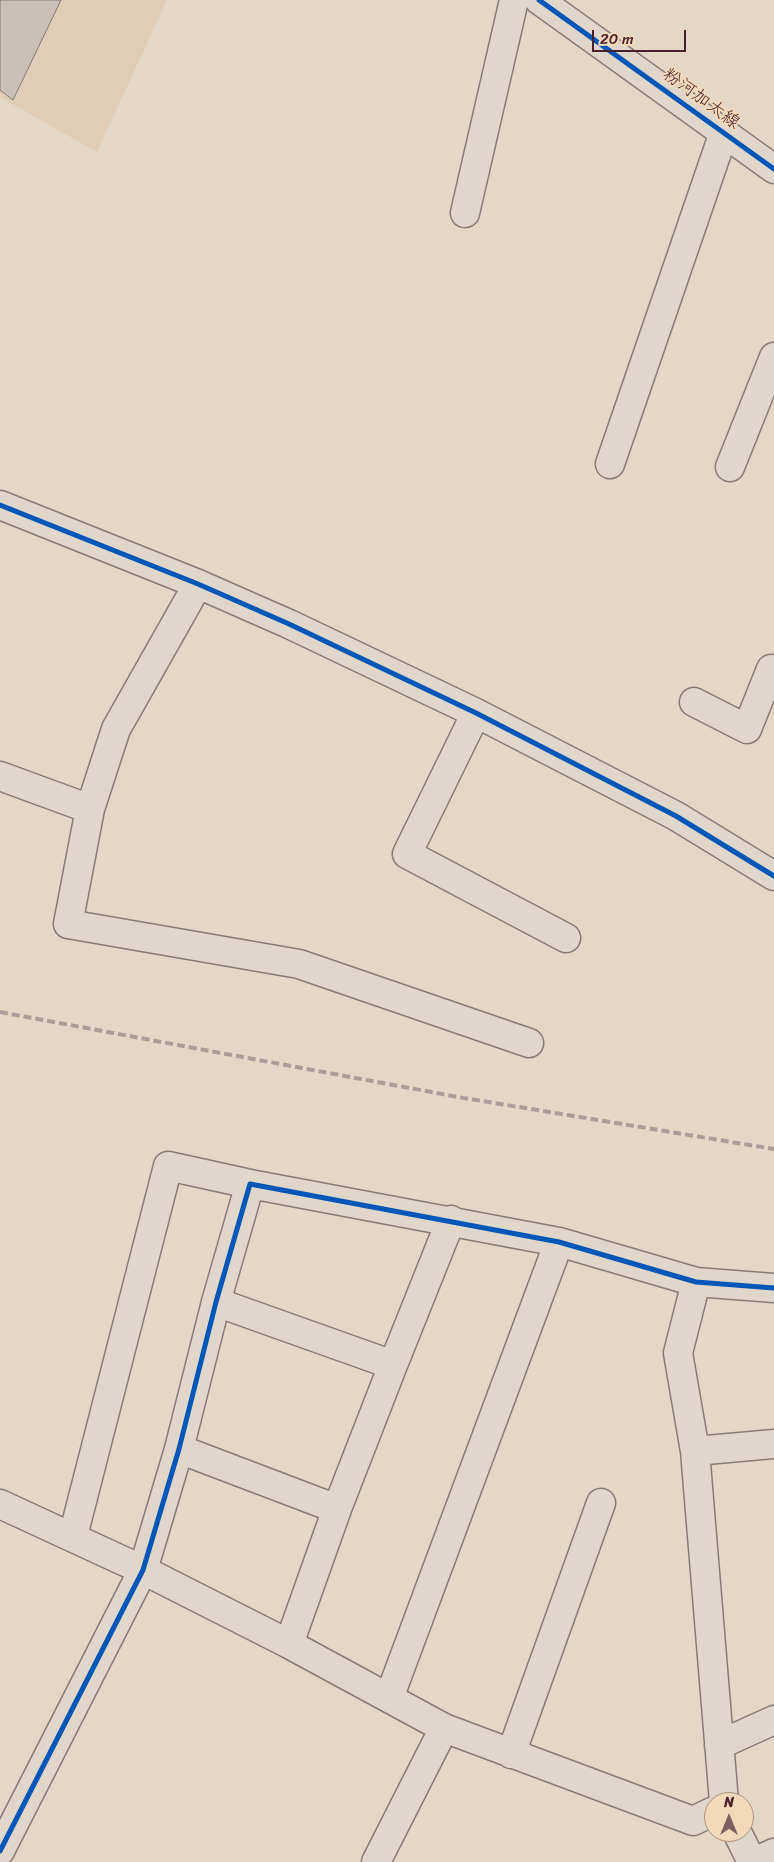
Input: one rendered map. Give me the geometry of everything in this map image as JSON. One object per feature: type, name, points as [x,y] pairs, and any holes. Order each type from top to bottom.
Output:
[{"type":"street","points":[[465,213],[514,0]]},
{"type":"street","name":"粉河加太線","points":[[538,0],[774,169]]},
{"type":"street","points":[[610,464],[724,132]]},
{"type":"street","points":[[730,467],[774,357]]},
{"type":"street","points":[[0,505],[198,584],[289,624],[476,713],[676,816],[774,876]]},
{"type":"street","points":[[198,584],[116,729],[90,809],[68,924],[299,964],[529,1043]]},
{"type":"street","points":[[694,702],[747,729],[771,669],[774,671]]},
{"type":"street","points":[[476,713],[407,854],[566,938]]},
{"type":"street","points":[[0,776],[90,809]]},
{"type":"street","points":[[73,1536],[168,1166],[250,1184],[451,1220],[559,1242],[696,1282],[774,1288]]},
{"type":"street","points":[[0,1851],[143,1570],[179,1449],[216,1302],[250,1184]]},
{"type":"street","points":[[289,1644],[337,1509],[451,1220]]},
{"type":"street","points":[[390,1698],[559,1242]]},
{"type":"street","points":[[696,1282],[678,1353],[694,1451],[723,1792]]},
{"type":"street","points":[[216,1302],[393,1364]]},
{"type":"street","points":[[694,1451],[774,1444]]},
{"type":"street","points":[[179,1449],[337,1509]]},
{"type":"street","points":[[511,1754],[601,1503]]},
{"type":"street","points":[[1,1507],[73,1536],[143,1570],[289,1644],[444,1728],[693,1821],[704,1816]]},
{"type":"street","points":[[719,1746],[774,1720]]},
{"type":"street","points":[[376,1862],[444,1728]]},
{"type":"street","points":[[743,1842],[753,1862],[774,1853]]},
{"type":"shaded area","points":[[0,0],[167,0],[97,152],[0,97]]},
{"type":"building","points":[[0,0],[61,0],[13,100],[0,90]]},
{"type":"railway","points":[[0,1012],[458,1097],[774,1149]]},
{"type":"cycle path","points":[[539,0],[774,169]]},
{"type":"cycle path","points":[[0,505],[198,584],[289,624],[476,713],[676,816],[774,876]]},
{"type":"cycle path","points":[[0,1851],[143,1570],[179,1449],[216,1302],[250,1184],[559,1242],[696,1282],[774,1288]]}]
